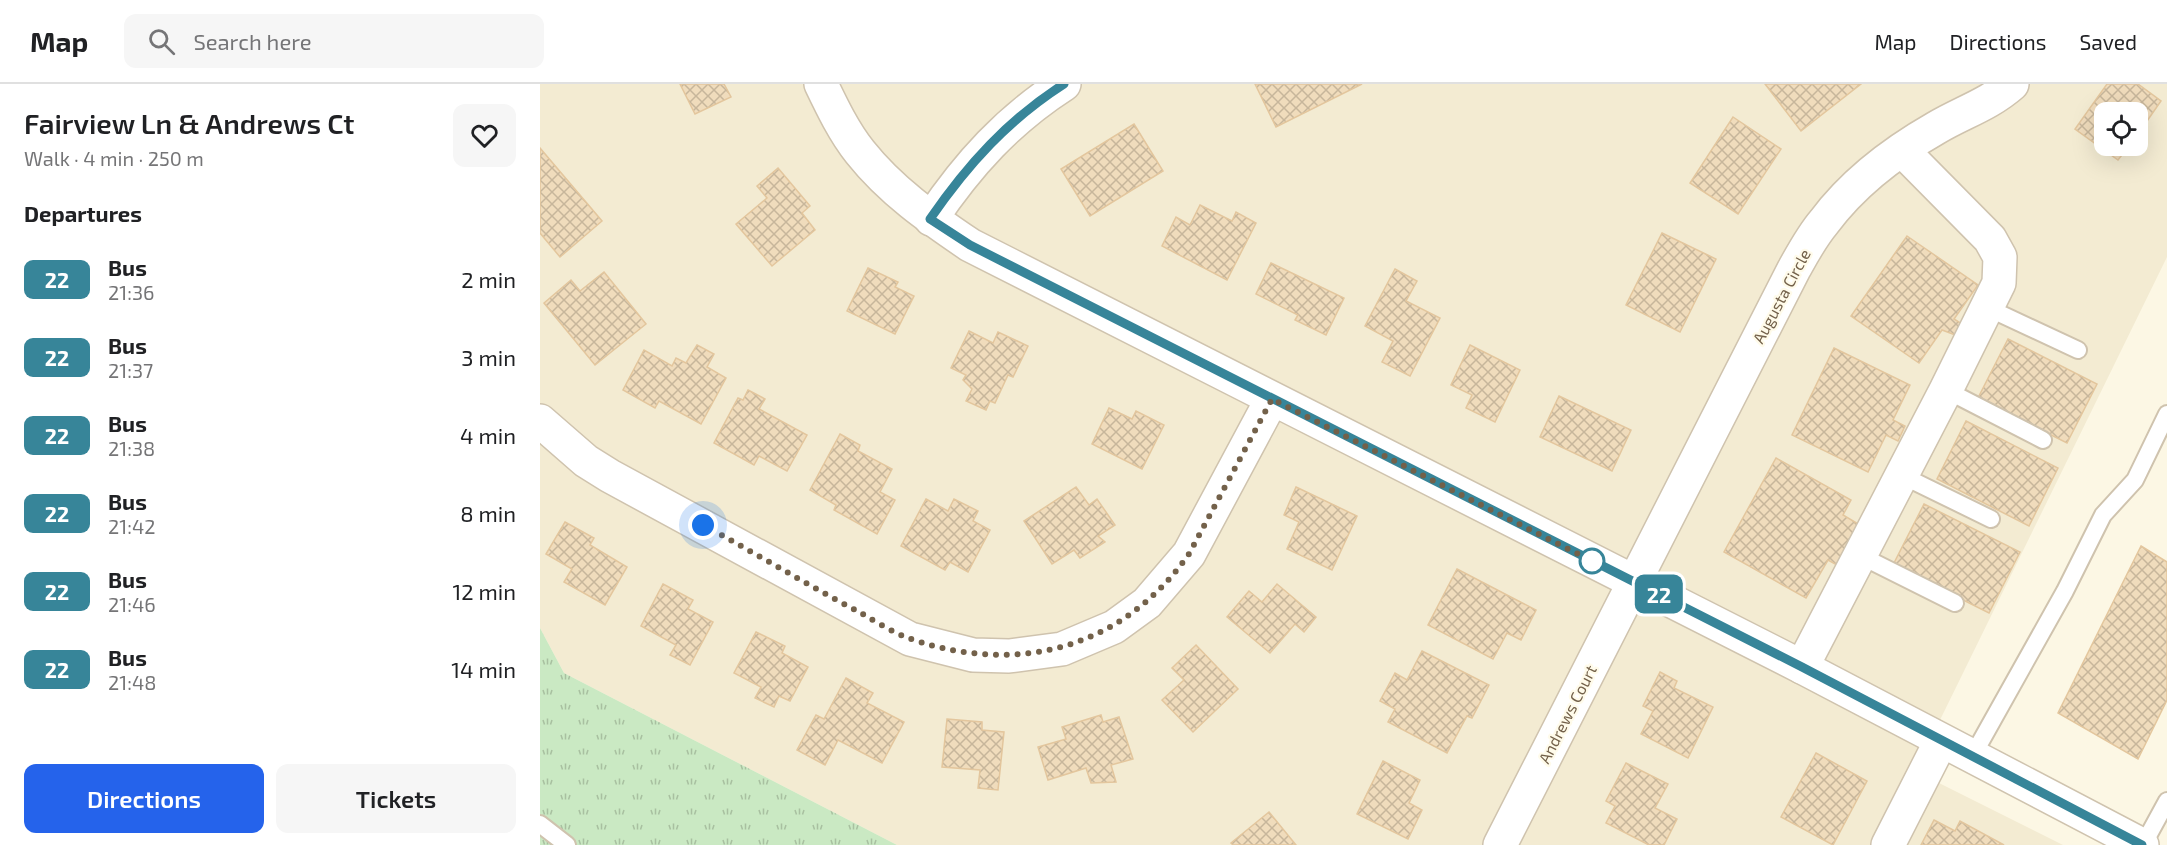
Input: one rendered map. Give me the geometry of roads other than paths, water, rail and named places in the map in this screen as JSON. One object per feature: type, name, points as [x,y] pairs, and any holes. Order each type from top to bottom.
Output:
[{"type":"street","points":[[821,84],[859,151],[889,184],[930,219],[970,245],[1802,667],[1972,758],[2143,845]]},
{"type":"street","points":[[930,219],[960,175],[992,140],[1030,106],[1064,84]]},
{"type":"street","name":"Augusta Circle","points":[[1634,582],[1794,269],[1824,222],[1863,180],[1902,150],[1938,126],[1994,100],[2012,84]]},
{"type":"street","points":[[1802,667],[1999,283],[2000,257],[1990,239],[1902,150]]},
{"type":"street","points":[[540,421],[586,461],[610,476],[910,639],[972,655],[1009,656],[1062,649],[1114,627],[1147,603],[1189,554],[1272,399]]},
{"type":"street","name":"Andrews Court","points":[[1500,845],[1634,582]]},
{"type":"street","points":[[1888,845],[1941,741]]},
{"type":"lane","points":[[1988,308],[2078,350]]},
{"type":"lane","points":[[1946,390],[2043,440]]},
{"type":"lane","points":[[1972,758],[2065,591],[2103,515],[2135,480],[2167,414]]},
{"type":"lane","points":[[1901,475],[1991,519]]},
{"type":"lane","points":[[1859,555],[1955,603]]},
{"type":"lane","points":[[2143,845],[2167,801]]},
{"type":"lane","points":[[540,824],[567,845]]}]
